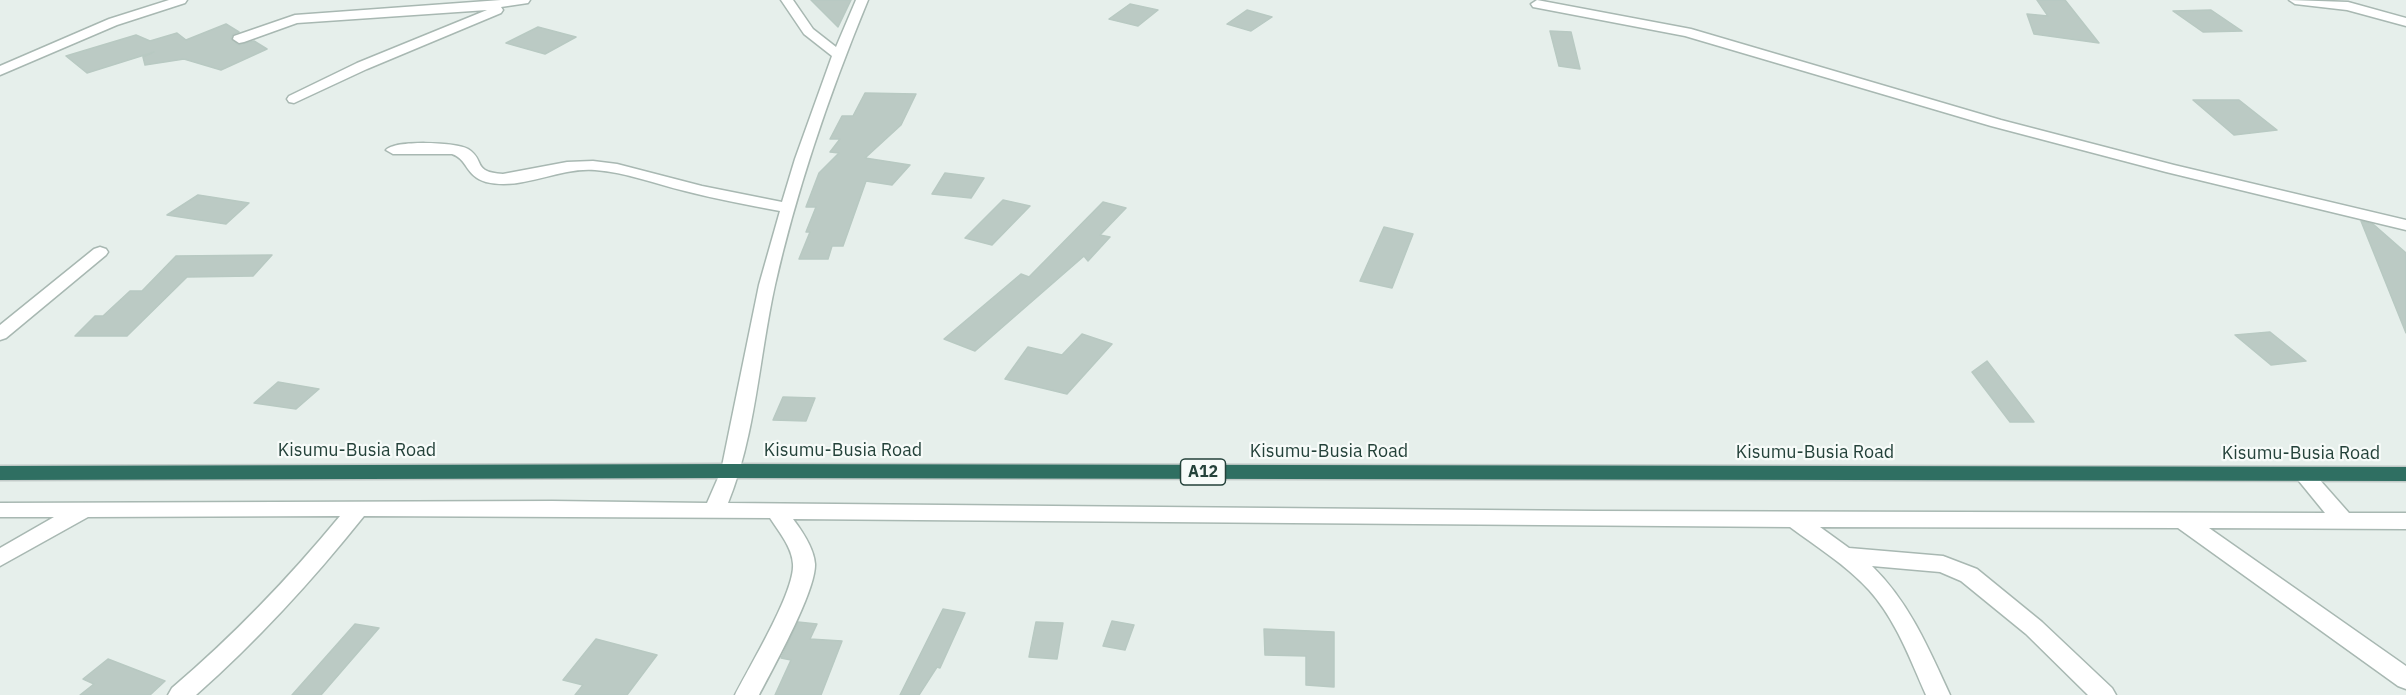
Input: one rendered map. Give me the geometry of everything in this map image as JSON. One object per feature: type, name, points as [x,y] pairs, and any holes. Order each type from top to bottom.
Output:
[{"type":"highway","name":"Kisumu-Busia Road","points":[[0,473],[731,471],[2406,474]]},
{"type":"street","points":[[0,71],[113,22],[181,0]]},
{"type":"street","points":[[239,39],[272,26],[304,18],[471,7],[522,0]]},
{"type":"street","points":[[294,99],[362,66],[522,0]]},
{"type":"street","points":[[787,0],[796,17],[811,36],[839,55]]},
{"type":"street","points":[[715,509],[731,471],[767,285],[802,159],[839,55],[862,0]]},
{"type":"street","points":[[2295,0],[2348,6],[2406,22]]},
{"type":"street","points":[[1537,4],[1610,16],[1697,35],[2007,126],[2171,169],[2406,225]]},
{"type":"street","points":[[393,150],[451,149],[462,152],[468,157],[470,166],[488,178],[511,179],[573,164],[605,166],[697,190],[788,208]]},
{"type":"street","points":[[0,334],[100,252]]},
{"type":"street","points":[[2304,475],[2343,520]]},
{"type":"street","points":[[0,510],[715,509],[1795,520],[2406,520]]},
{"type":"street","points":[[0,558],[84,510]]},
{"type":"street","points":[[180,695],[243,639],[304,575],[357,510]]},
{"type":"street","points":[[747,695],[796,596],[805,566],[800,546],[776,511]]},
{"type":"street","points":[[1795,520],[1867,573],[1891,603],[1915,643],[1938,695]]},
{"type":"street","points":[[2182,520],[2406,679]]},
{"type":"street","points":[[1843,555],[1943,564],[1969,575],[2034,628],[2103,695]]},
{"type":"building","points":[[811,0],[851,0],[838,27]]},
{"type":"building","points":[[2037,0],[2065,0],[2099,43],[2034,34],[2027,14],[2048,16]]},
{"type":"building","points":[[1130,4],[1158,10],[1138,26],[1109,19]]},
{"type":"building","points":[[1247,10],[1272,17],[1251,31],[1227,24]]},
{"type":"building","points":[[2211,10],[2242,31],[2203,32],[2173,11]]},
{"type":"building","points":[[226,24],[239,32],[233,34],[231,38],[238,45],[254,41],[267,49],[221,70],[184,59],[145,65],[143,57],[154,52],[87,73],[66,56],[136,35],[150,41],[177,33],[186,40]]},
{"type":"building","points":[[538,27],[576,37],[545,54],[506,43]]},
{"type":"building","points":[[1550,31],[1571,32],[1580,69],[1559,66]]},
{"type":"building","points":[[865,93],[916,94],[901,125],[865,158],[910,165],[892,185],[866,181],[843,246],[832,246],[828,259],[799,259],[810,232],[806,232],[816,207],[806,207],[819,173],[839,153],[830,152],[840,139],[830,139],[842,116],[853,116]]},
{"type":"building","points":[[2193,100],[2239,100],[2277,130],[2234,135]]},
{"type":"building","points":[[945,173],[984,178],[971,198],[932,194]]},
{"type":"building","points":[[198,195],[249,203],[226,224],[167,215]]},
{"type":"building","points":[[1003,200],[1030,206],[992,245],[965,238]]},
{"type":"building","points":[[1103,202],[1126,208],[1100,235],[1110,237],[1088,261],[1084,256],[975,351],[944,339],[1021,274],[1029,277]]},
{"type":"building","points":[[2361,221],[2373,224],[2406,253],[2406,333]]},
{"type":"building","points":[[1384,227],[1413,234],[1392,288],[1360,281]]},
{"type":"building","points":[[272,255],[253,276],[187,277],[127,336],[75,336],[95,316],[103,316],[130,291],[142,291],[176,256]]},
{"type":"building","points":[[2270,332],[2306,361],[2271,365],[2235,335]]},
{"type":"building","points":[[1082,334],[1112,344],[1067,394],[1005,379],[1028,347],[1062,355]]},
{"type":"building","points":[[1987,361],[2034,422],[2010,422],[1972,372]]},
{"type":"building","points":[[278,382],[319,389],[296,409],[254,403]]},
{"type":"building","points":[[783,397],[815,398],[806,421],[773,420]]},
{"type":"building","points":[[943,609],[965,613],[940,668],[937,667],[919,695],[900,695]]},
{"type":"building","points":[[1112,621],[1134,625],[1125,650],[1103,646]]},
{"type":"building","points":[[798,622],[817,624],[810,639],[842,641],[821,695],[775,695],[791,660],[781,658]]},
{"type":"building","points":[[1036,622],[1063,623],[1057,659],[1029,657]]},
{"type":"building","points":[[355,624],[379,628],[321,695],[292,695]]},
{"type":"building","points":[[1264,629],[1334,632],[1334,687],[1306,685],[1306,656],[1265,655]]},
{"type":"building","points":[[596,639],[657,655],[627,695],[575,695],[583,685],[563,680]]},
{"type":"building","points":[[108,659],[165,681],[150,695],[80,695],[94,684],[83,679]]}]
